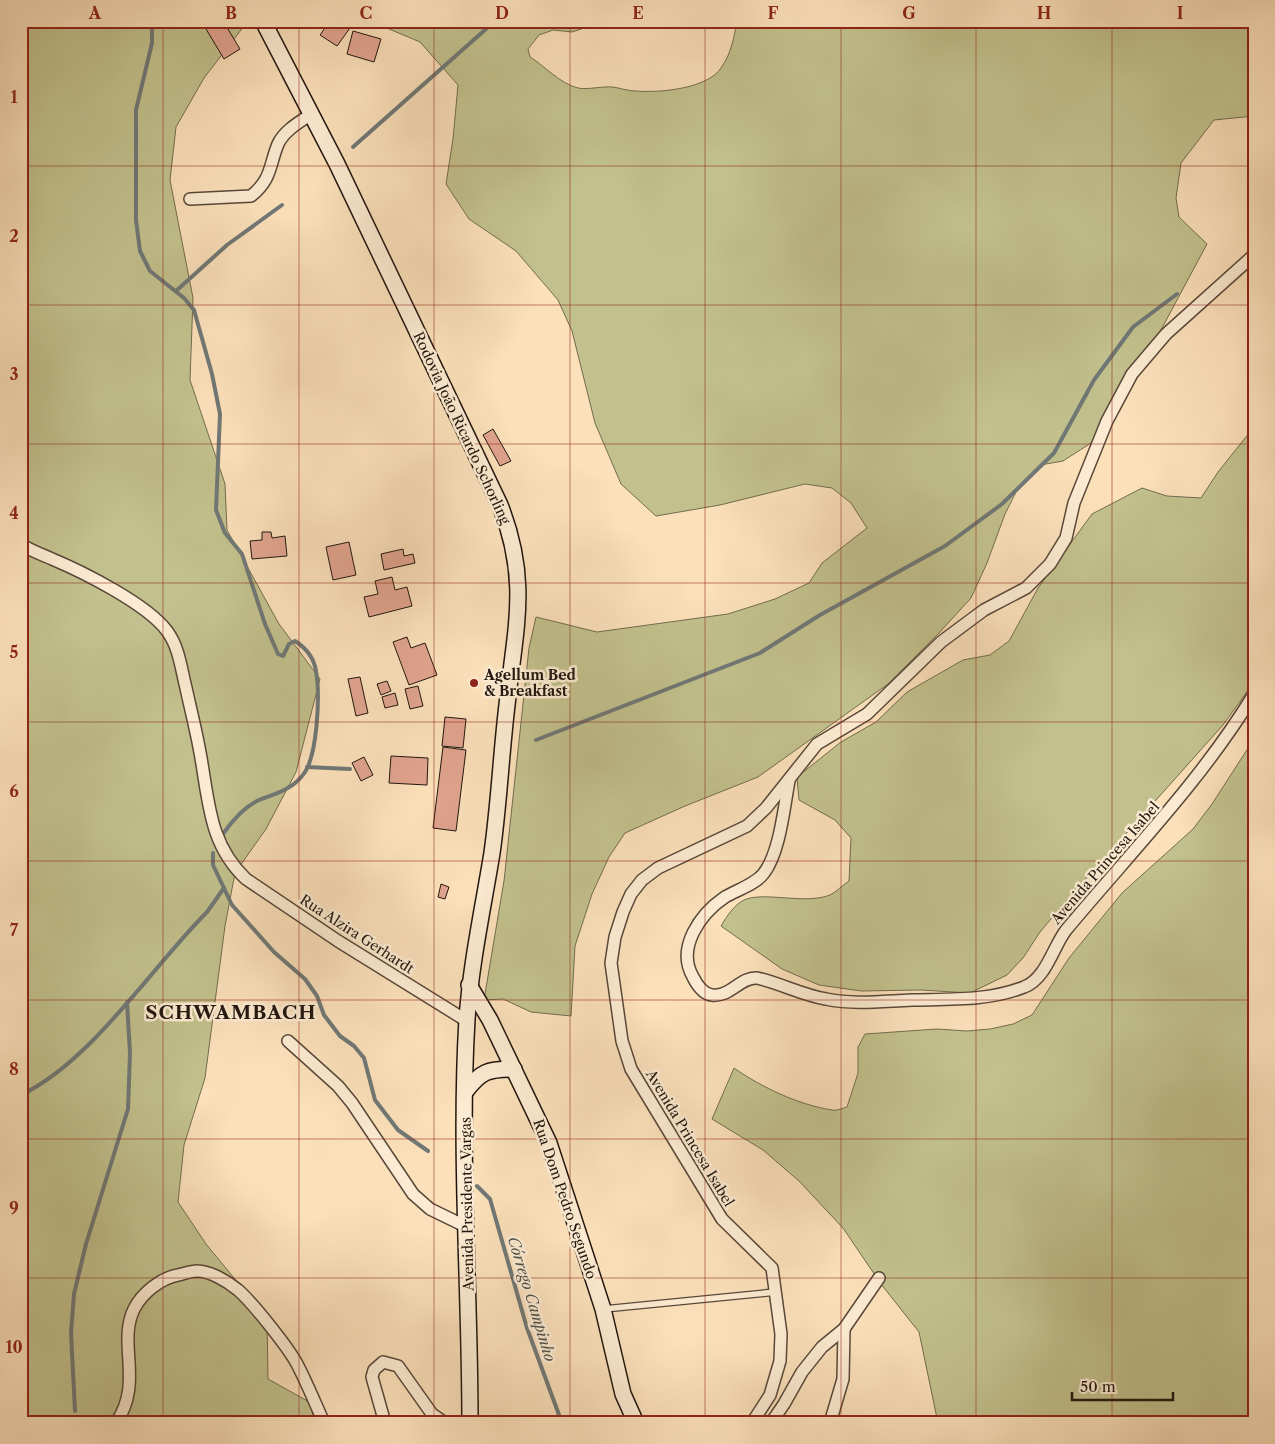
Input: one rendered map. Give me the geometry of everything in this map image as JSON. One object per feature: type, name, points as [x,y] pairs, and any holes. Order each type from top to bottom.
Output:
[{"type":"main road","name":"Rodovia João Ricardo Schorling","points":[[263,21],[337,164],[500,505],[509,529],[516,557],[520,598],[518,625],[507,703],[492,851],[470,985]]},
{"type":"main road","name":"Avenida Presidente Vargas","points":[[470,985],[465,1092],[470,1423]]},
{"type":"main road","name":"Rua Dom Pedro Segundo","points":[[470,985],[514,1069],[549,1143],[603,1309],[623,1394],[636,1423]]},
{"type":"main road","points":[[465,1092],[479,1075],[497,1069],[514,1069]]},
{"type":"street","points":[[190,199],[251,196],[266,181],[278,144],[286,132],[310,115]]},
{"type":"street","name":"Avenida Princesa Isabel","points":[[752,1423],[770,1395],[780,1361],[781,1334],[776,1292],[770,1264],[722,1219],[631,1070],[622,1041],[611,962],[615,937],[623,912],[642,880],[658,868],[747,826],[766,808],[817,744],[867,714],[941,642],[984,610],[1026,588],[1050,564],[1066,538],[1074,503],[1106,421],[1132,374],[1166,334],[1254,256]]},
{"type":"street","name":"Rua Alzira Gerhardt","points":[[21,544],[33,552],[52,559],[117,592],[151,614],[167,630],[177,647],[214,831],[222,850],[234,868],[246,879],[338,941],[467,1021]]},
{"type":"street","name":"Avenida Princesa Isabel","points":[[789,779],[774,851],[764,874],[723,899],[689,938],[686,957],[691,974],[699,987],[710,995],[722,995],[746,980],[757,978],[826,1000],[865,1002],[972,998],[1008,992],[1027,986],[1038,977],[1064,933],[1164,819],[1206,766],[1254,694]]},
{"type":"street","points":[[288,1041],[338,1086],[352,1103],[413,1194],[430,1209],[467,1227]]},
{"type":"street","points":[[116,1423],[126,1408],[130,1393],[130,1328],[134,1310],[143,1296],[167,1277],[198,1271],[221,1278],[238,1290],[284,1345],[296,1362],[324,1423]]},
{"type":"street","points":[[770,1423],[784,1404],[802,1372],[822,1347],[844,1329],[879,1278]]},
{"type":"street","points":[[830,1423],[843,1379],[844,1329]]},
{"type":"street","points":[[385,1423],[372,1377],[374,1370],[384,1362],[398,1366],[432,1414],[445,1423]]},
{"type":"lane","points":[[603,1309],[776,1292]]},
{"type":"shaded area","points":[[21,21],[242,21],[244,26],[204,78],[176,127],[170,180],[193,298],[190,380],[225,484],[227,530],[279,624],[320,679],[296,772],[266,829],[235,873],[225,926],[205,1078],[184,1145],[178,1202],[206,1244],[267,1318],[268,1379],[311,1403],[314,1423],[21,1423]]},
{"type":"shaded area","points":[[370,21],[605,21],[572,32],[553,30],[539,35],[528,49],[530,57],[559,79],[578,88],[613,87],[630,91],[657,91],[694,85],[714,75],[721,68],[730,51],[737,21],[1254,21],[1254,116],[1214,120],[1181,163],[1176,198],[1179,217],[1207,244],[1116,414],[1091,443],[1063,461],[1040,465],[1016,492],[1005,514],[987,563],[971,598],[888,684],[758,777],[685,806],[625,833],[609,857],[592,894],[575,946],[571,1016],[531,1012],[503,999],[484,1000],[504,881],[529,648],[536,617],[597,632],[728,614],[775,599],[809,583],[822,563],[867,528],[851,503],[832,488],[805,484],[720,505],[656,516],[621,484],[595,423],[572,331],[558,300],[516,251],[469,219],[446,184],[453,139],[458,85],[420,42]]},
{"type":"shaded area","points":[[1254,427],[1254,682],[1223,725],[1066,901],[1040,932],[1023,958],[1007,975],[970,993],[921,990],[861,991],[819,985],[782,969],[721,926],[734,908],[744,900],[762,897],[820,898],[832,894],[849,881],[851,838],[835,820],[799,800],[797,777],[841,742],[876,722],[907,692],[963,660],[990,655],[1009,641],[1038,588],[1092,514],[1142,488],[1167,496],[1201,498],[1218,472]]},
{"type":"shaded area","points":[[1254,739],[1254,1423],[938,1423],[919,1332],[881,1284],[843,1228],[799,1181],[763,1150],[712,1119],[734,1068],[756,1082],[794,1100],[819,1108],[838,1110],[847,1107],[858,1073],[858,1047],[865,1034],[937,1029],[967,1031],[990,1029],[1013,1024],[1032,1015],[1069,958],[1122,893],[1193,829],[1212,804]]},
{"type":"building","points":[[218,21],[223,21],[240,49],[224,59],[206,29]]},
{"type":"building","points":[[333,21],[340,21],[350,28],[337,46],[320,35],[327,25],[329,27]]},
{"type":"building","points":[[353,31],[381,39],[374,62],[347,54]]},
{"type":"building","points":[[493,429],[511,461],[500,466],[483,435]]},
{"type":"building","points":[[262,532],[271,532],[272,538],[285,536],[287,556],[252,559],[250,541],[262,540]]},
{"type":"building","points":[[349,542],[356,575],[333,580],[326,547]]},
{"type":"building","points":[[403,549],[404,556],[413,554],[415,563],[384,570],[381,554]]},
{"type":"building","points":[[392,577],[395,590],[407,587],[412,606],[369,617],[364,597],[378,594],[375,581]]},
{"type":"building","points":[[407,637],[411,648],[425,643],[437,675],[409,685],[393,642]]},
{"type":"building","points":[[360,677],[368,713],[356,716],[348,679]]},
{"type":"building","points":[[387,681],[391,691],[381,695],[377,684]]},
{"type":"building","points":[[418,686],[423,706],[410,709],[405,689]]},
{"type":"building","points":[[395,693],[398,705],[385,708],[382,697]]},
{"type":"building","points":[[445,717],[466,719],[463,748],[442,746]]},
{"type":"building","points":[[443,747],[466,750],[456,831],[433,828]]},
{"type":"building","points":[[391,756],[428,758],[427,785],[389,783]]},
{"type":"building","points":[[364,757],[373,775],[361,781],[352,763]]},
{"type":"building","points":[[441,884],[449,887],[445,899],[438,897]]},
{"type":"waterway","name":"Córrego Campinho","points":[[152,21],[152,43],[136,110],[136,220],[140,251],[150,271],[184,298],[194,310],[212,374],[220,414],[216,510],[225,533],[242,554],[265,624],[278,654],[283,656],[289,644],[295,641],[309,654],[316,671],[317,681],[318,710],[315,741],[307,768],[293,785],[248,806],[234,819],[223,834]]},
{"type":"waterway","points":[[353,147],[495,21]]},
{"type":"waterway","points":[[176,291],[227,245],[282,205]]},
{"type":"waterway","points":[[536,740],[760,653],[820,615],[945,546],[1002,504],[1054,453],[1094,380],[1133,327],[1177,294]]},
{"type":"waterway","points":[[307,767],[350,769]]},
{"type":"waterway","name":"Córrego Campinho","points":[[213,853],[213,865],[232,905],[274,952],[305,979],[317,996],[324,1015],[340,1036],[354,1046],[364,1058],[375,1100],[398,1130],[428,1151]]},
{"type":"waterway","points":[[21,1095],[47,1080],[96,1037],[207,912],[224,888]]},
{"type":"waterway","points":[[75,1411],[71,1333],[74,1294],[86,1244],[128,1109],[130,1053],[127,1002]]},
{"type":"waterway","name":"Córrego Campinho","points":[[477,1186],[490,1199],[527,1328],[562,1423]]},
{"type":"place","name":"Agellum Bed & Breakfast","points":[[474,683]]},
{"type":"district","name":"SCHWAMBACH","points":[[231,1012]]}]
